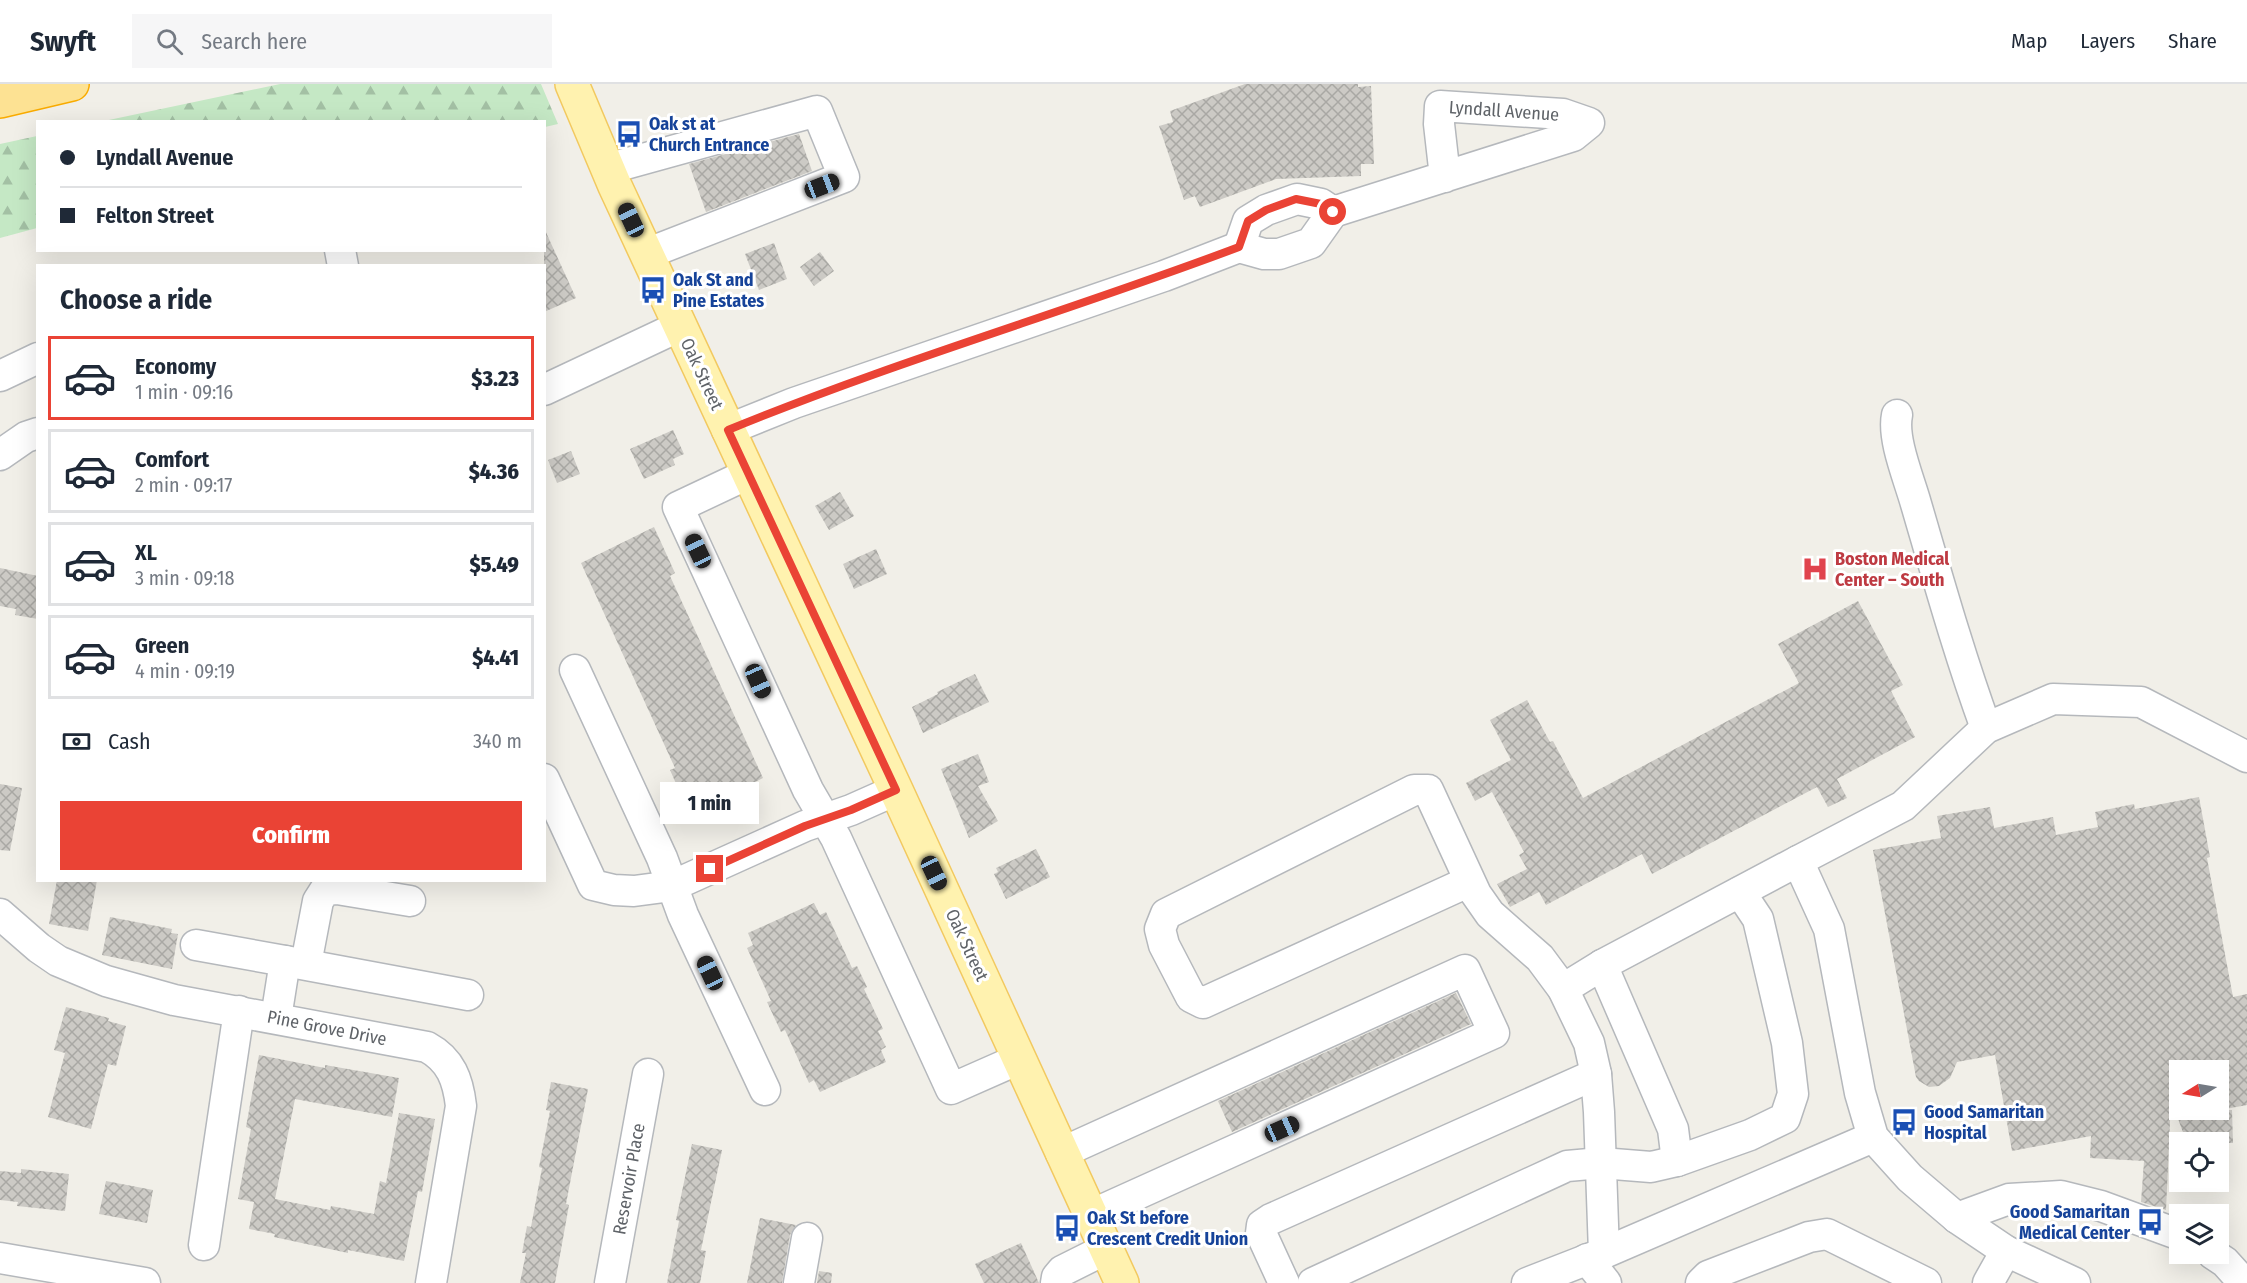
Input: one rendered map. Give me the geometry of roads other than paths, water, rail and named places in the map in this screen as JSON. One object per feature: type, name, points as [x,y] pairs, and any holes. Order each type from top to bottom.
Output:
[{"type":"highway","points":[[0,101],[72,84]]},
{"type":"main road","name":"Oak Street","points":[[573,84],[607,169],[1122,1283]]},
{"type":"street","points":[[607,169],[818,111],[844,177],[646,254]]},
{"type":"street","points":[[728,430],[794,403],[1239,247],[1264,254],[1279,254],[1311,243],[1333,212],[1445,177]]},
{"type":"street","points":[[1239,247],[1248,221],[1266,210],[1296,199],[1321,204],[1333,212]]},
{"type":"street","points":[[546,389],[680,326]]},
{"type":"street","points":[[0,376],[36,359]]},
{"type":"street","points":[[1897,415],[1894,426],[1909,479],[1961,659],[1986,728]]},
{"type":"street","points":[[0,455],[36,433]]},
{"type":"street","points":[[748,474],[678,507],[803,779],[836,838],[951,1089],[1019,1059]]},
{"type":"street","points":[[575,670],[662,858],[683,915],[765,1090]]},
{"type":"street","points":[[1563,988],[1602,965],[1903,806],[1986,728],[2053,699],[2141,702],[2247,757]]},
{"type":"street","points":[[546,783],[593,885],[614,890],[634,891],[672,886],[896,790]]},
{"type":"street","points":[[1470,881],[1203,1003],[1191,997],[1164,945],[1160,929],[1166,914],[1414,790],[1428,790],[1470,881],[1476,894],[1490,914],[1540,958],[1563,988],[1589,1043],[1596,1074],[1601,1163],[1596,1256],[1606,1283]]},
{"type":"street","points":[[1798,861],[1829,929],[1860,1093],[1873,1137],[1910,1178],[1957,1218],[2006,1251],[2075,1283]]},
{"type":"street","points":[[276,1018],[318,901],[325,890],[337,888],[410,901]]},
{"type":"street","points":[[1313,1283],[1567,1166],[1601,1163],[1651,1167],[1677,1161],[1750,1135],[1785,1118],[1793,1094],[1787,1043],[1758,920],[1740,892]]},
{"type":"street","name":"Pine Grove Drive","points":[[0,914],[39,948],[58,961],[106,981],[174,999],[427,1047],[438,1053],[451,1069],[459,1088],[461,1106],[431,1283]]},
{"type":"street","points":[[196,945],[468,994]]},
{"type":"street","points":[[1602,965],[1673,1129],[1677,1161]]},
{"type":"street","points":[[1061,1153],[1466,970],[1494,1033],[1091,1215]]},
{"type":"street","points":[[204,1245],[239,1011]]},
{"type":"street","name":"Reservoir Place","points":[[610,1283],[648,1074]]},
{"type":"street","points":[[1284,1283],[1261,1233],[1262,1225],[1596,1074]]},
{"type":"street","points":[[1527,1283],[1596,1256],[1873,1137]]},
{"type":"street","points":[[1957,1218],[2008,1199],[2061,1196],[2101,1206],[2169,1231]]},
{"type":"street","points":[[1701,1283],[1708,1276],[1809,1237],[1827,1234],[1926,1283]]},
{"type":"street","points":[[799,1283],[807,1238]]},
{"type":"street","points":[[1056,1283],[1062,1270],[1106,1249]]},
{"type":"street","points":[[1988,1283],[2006,1251]]},
{"type":"street","points":[[0,1258],[145,1283]]},
{"type":"street","points":[[2226,1264],[2244,1283]]},
{"type":"place","name":"Oak st at Church Entrance","points":[[629,134]]},
{"type":"place","name":"Oak St and Pine Estates","points":[[653,290]]},
{"type":"place","name":"Boston Medical Center – South","points":[[1815,569]]},
{"type":"place","name":"Good Samaritan Hospital","points":[[1904,1122]]},
{"type":"place","name":"Good Samaritan Medical Center","points":[[2150,1222]]},
{"type":"place","name":"Oak St before Crescent Credit Union","points":[[1067,1228]]}]
